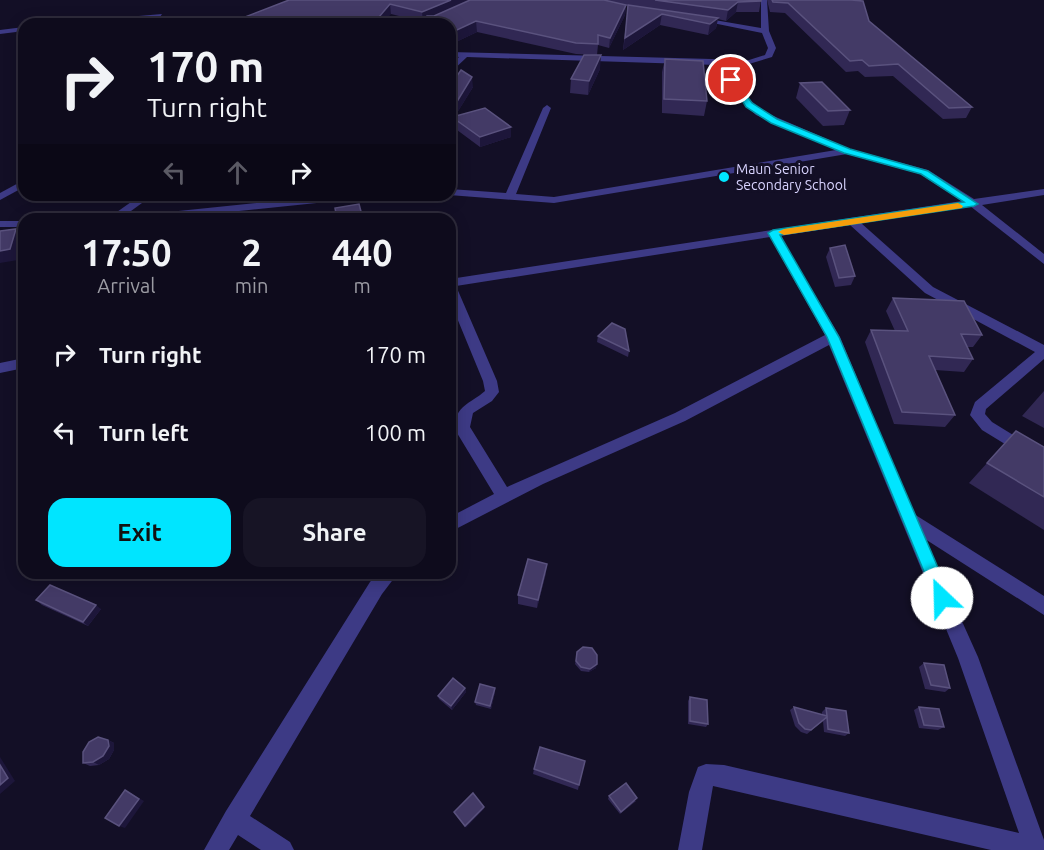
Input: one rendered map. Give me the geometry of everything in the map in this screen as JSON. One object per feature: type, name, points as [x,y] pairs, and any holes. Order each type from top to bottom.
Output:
[{"type":"street","points":[[456,55],[748,62],[768,57],[772,48],[765,31],[764,0]]},
{"type":"street","points":[[130,18],[160,15]]},
{"type":"street","points":[[685,17],[765,31]]},
{"type":"street","points":[[0,32],[18,30]]},
{"type":"street","points":[[456,65],[464,56]]},
{"type":"street","points":[[720,63],[742,97],[759,112],[847,151],[924,172],[974,204],[1044,260]]},
{"type":"street","points":[[509,198],[547,108]]},
{"type":"street","points":[[456,193],[554,200],[847,151]]},
{"type":"street","points":[[0,197],[18,186]]},
{"type":"street","points":[[456,284],[1044,192]]},
{"type":"street","points":[[122,213],[139,201]]},
{"type":"street","points":[[185,213],[294,201]]},
{"type":"street","points":[[852,222],[930,290],[1044,351],[980,406],[977,415],[987,426],[1044,462]]},
{"type":"street","points":[[0,224],[18,224]]},
{"type":"street","points":[[773,233],[833,337],[968,657],[1037,850]]},
{"type":"street","points":[[456,299],[490,381],[492,392],[486,400],[466,409],[461,417],[462,428],[504,496]]},
{"type":"street","points":[[456,522],[537,479],[680,417],[833,337]]},
{"type":"street","points":[[0,368],[18,364]]},
{"type":"street","points":[[908,519],[1044,606]]},
{"type":"street","points":[[216,850],[376,588],[384,579]]},
{"type":"street","points":[[690,850],[700,792],[706,775],[724,776],[1037,850]]},
{"type":"street","points":[[234,819],[282,850]]},
{"type":"building","points":[[289,0],[451,0],[422,12],[390,4],[378,18],[242,18]]},
{"type":"building","points":[[470,0],[604,0],[626,5],[610,38],[598,35],[598,44],[576,43],[476,21],[457,30],[456,18],[427,18],[427,16],[434,16]]},
{"type":"building","points":[[655,0],[761,1],[738,2],[728,10]]},
{"type":"building","points":[[772,0],[863,1],[869,21],[972,107],[949,108],[898,64],[869,66],[862,60],[850,61],[788,3]]},
{"type":"building","points":[[628,5],[718,18],[710,24],[662,14],[625,38]]},
{"type":"building","points":[[584,55],[601,55],[589,81],[571,79]]},
{"type":"building","points":[[665,59],[703,61],[707,101],[664,99]]},
{"type":"building","points":[[461,70],[472,77],[456,103],[456,77]]},
{"type":"building","points":[[822,82],[850,110],[828,111],[800,83]]},
{"type":"building","points":[[485,108],[511,127],[480,137],[456,120],[456,116]]},
{"type":"building","points":[[359,204],[361,213],[336,213],[335,208]]},
{"type":"building","points":[[16,229],[10,249],[0,251],[0,231]]},
{"type":"building","points":[[845,245],[855,276],[839,278],[830,248]]},
{"type":"building","points":[[893,298],[964,301],[982,335],[961,334],[973,359],[929,356],[955,415],[902,412],[871,330],[908,331]]},
{"type":"building","points":[[612,323],[625,329],[629,351],[598,336]]},
{"type":"building","points":[[1016,431],[1044,447],[1044,497],[987,463]]},
{"type":"building","points":[[528,559],[547,564],[538,600],[518,595]]},
{"type":"building","points":[[50,585],[96,605],[83,622],[36,600]]},
{"type":"building","points":[[583,647],[592,648],[597,655],[597,664],[590,669],[581,667],[576,661],[577,652]]},
{"type":"building","points":[[924,663],[944,665],[950,688],[931,685]]},
{"type":"building","points":[[453,678],[465,688],[451,706],[438,696]]},
{"type":"building","points":[[480,684],[495,688],[490,706],[475,702]]},
{"type":"building","points":[[690,697],[707,700],[708,724],[690,721]]},
{"type":"building","points":[[794,707],[827,716],[826,708],[846,711],[849,733],[828,729],[827,717],[811,730],[805,729],[799,723]]},
{"type":"building","points":[[919,707],[939,709],[944,727],[924,725]]},
{"type":"building","points":[[98,737],[108,740],[109,746],[103,756],[93,762],[83,763],[83,752],[89,742]]},
{"type":"building","points":[[540,747],[585,761],[579,785],[534,769]]},
{"type":"building","points":[[0,765],[8,778],[0,785]]},
{"type":"building","points":[[626,783],[637,798],[621,812],[609,796]]},
{"type":"building","points":[[125,790],[139,799],[119,826],[105,818]]},
{"type":"building","points":[[473,793],[484,807],[465,826],[454,812]]},
{"type":"slow traffic","points":[[784,232],[958,206]]},
{"type":"place","name":"Maun Senior Secondary School","points":[[724,177]]},
{"type":"route","points":[[731,80],[749,105],[774,121],[847,151],[924,172],[974,204],[773,233],[833,337],[942,598]]}]
